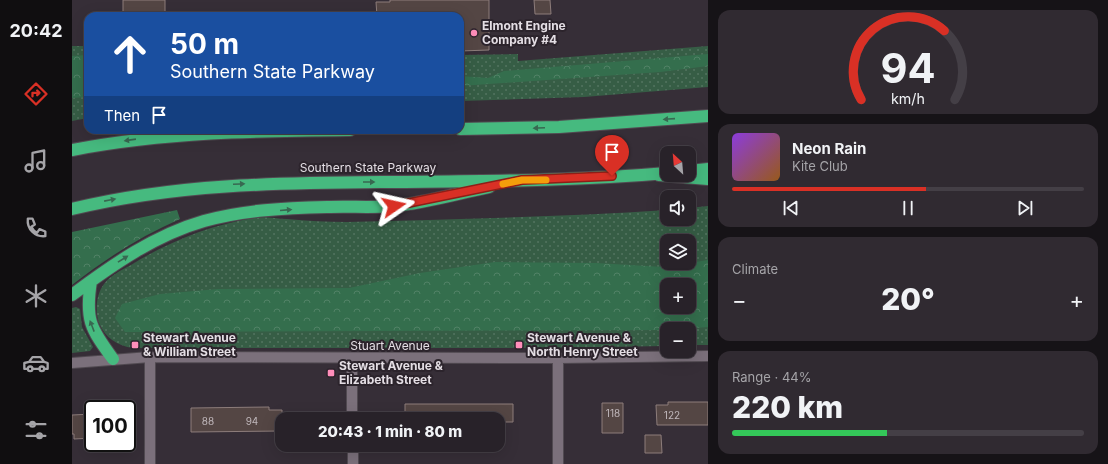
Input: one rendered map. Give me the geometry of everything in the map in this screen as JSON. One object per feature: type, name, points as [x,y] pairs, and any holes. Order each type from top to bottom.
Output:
[{"type":"highway","points":[[464,129],[559,127],[708,116]]},
{"type":"highway","points":[[72,150],[133,139],[186,134]]},
{"type":"highway","points":[[696,170],[708,169]]},
{"type":"highway","name":"Southern State Parkway","points":[[72,209],[132,196],[227,185],[522,180],[660,173]]},
{"type":"highway","points":[[650,174],[708,179]]},
{"type":"highway","points":[[72,295],[120,260],[151,243],[186,227],[218,218],[251,212],[301,208],[394,206],[522,180]]},
{"type":"highway","points":[[91,281],[88,306],[90,320],[96,335],[113,359]]},
{"type":"street","name":"Stuart Avenue","points":[[72,363],[150,357],[352,359],[708,356]]},
{"type":"street","points":[[150,357],[150,464]]},
{"type":"street","points":[[558,358],[558,464]]},
{"type":"street","points":[[352,359],[352,412]]},
{"type":"street","points":[[353,452],[353,464]]},
{"type":"green space","points":[[72,46],[84,46],[84,119],[72,121]]},
{"type":"green space","points":[[708,46],[708,87],[584,97],[464,101],[464,55],[518,54],[518,61]]},
{"type":"green space","points":[[708,54],[708,66],[660,72],[464,86],[464,76],[488,78],[504,71]]},
{"type":"green space","points":[[84,55],[84,97],[72,98],[72,56]]},
{"type":"green space","points":[[708,206],[708,345],[696,345],[696,322],[660,322],[660,346],[536,348],[132,348],[121,345],[108,337],[98,319],[97,303],[99,293],[106,281],[116,273],[175,242],[221,225],[238,221],[258,217],[347,222],[660,210],[660,226],[696,226],[696,207]]},
{"type":"green space","points":[[177,210],[180,219],[151,233],[124,249],[97,266],[72,285],[72,232]]},
{"type":"green space","points":[[708,260],[708,327],[696,328],[696,322],[660,322],[660,330],[125,332],[115,318],[122,304],[160,294],[218,289],[349,288],[420,273],[495,262],[595,263],[660,267],[660,270],[696,270],[696,262]]},
{"type":"green space","points":[[76,307],[80,309],[82,327],[93,347],[90,351],[72,353],[72,308]]},
{"type":"building","points":[[123,0],[165,0],[165,12],[123,12]]},
{"type":"building","points":[[390,0],[489,0],[489,50],[464,51],[464,12],[377,12],[376,2],[390,2]]},
{"type":"building","points":[[534,0],[550,0],[551,14],[535,14]]},
{"type":"building","points":[[668,402],[708,402],[708,425],[657,425],[656,405],[668,405]]},
{"type":"building","points":[[602,403],[623,403],[623,433],[602,433]]},
{"type":"building","points":[[405,404],[513,404],[513,422],[505,422],[505,412],[405,412]]},
{"type":"building","points":[[269,407],[269,410],[282,410],[282,412],[275,412],[275,431],[191,432],[191,408]]},
{"type":"building","points":[[84,414],[84,438],[74,439],[74,434],[72,434],[72,415]]},
{"type":"building","points":[[645,435],[661,435],[662,453],[645,453]]},
{"type":"slow traffic","points":[[503,184],[522,180],[546,180]]},
{"type":"place","name":"Elmont Engine Company #4","points":[[474,33]]},
{"type":"place","name":"Stewart Avenue & William Street","points":[[135,345]]},
{"type":"place","name":"Stewart Avenue & North Henry Street","points":[[519,345]]},
{"type":"place","name":"Stewart Avenue & Elizabeth Street","points":[[331,373]]},
{"type":"route","points":[[394,206],[522,180],[612,176]]}]
